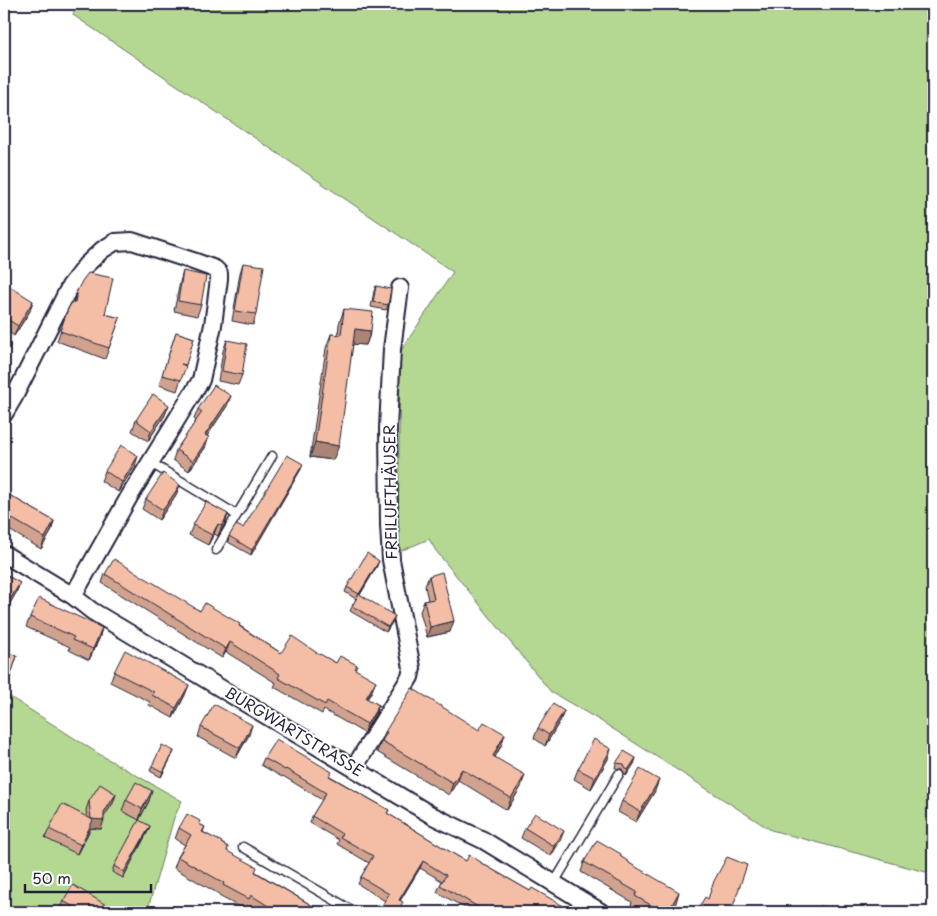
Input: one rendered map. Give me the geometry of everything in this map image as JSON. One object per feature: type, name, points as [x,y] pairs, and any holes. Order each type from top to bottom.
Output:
[{"type":"street","points":[[4,414],[70,286],[86,265],[102,250],[115,242],[132,241],[214,269],[218,273],[213,325],[201,380],[129,497],[73,596]]},
{"type":"street","name":"FREILUFTHÄUSER","points":[[354,768],[404,688],[412,668],[392,560],[389,525],[388,428],[392,349],[400,288]]},
{"type":"street","name":"BURGWARTSTRASSE","points":[[4,554],[73,596],[92,611],[433,816],[482,840],[554,883],[590,909]]},
{"type":"lane","points":[[216,550],[272,456]]},
{"type":"lane","points":[[151,462],[237,515]]},
{"type":"lane","points":[[554,883],[618,774]]},
{"type":"lane","points":[[243,847],[355,912]]},
{"type":"green space","points":[[76,4],[918,4],[933,21],[933,874],[771,830],[599,720],[551,692],[436,551],[429,539],[398,552],[400,352],[453,272],[73,15]]},
{"type":"green space","points":[[4,693],[99,754],[182,801],[174,818],[147,912],[4,912]]},
{"type":"building","points":[[243,263],[264,266],[256,314],[235,311]]},
{"type":"building","points":[[183,271],[206,276],[201,305],[178,301]]},
{"type":"building","points":[[88,273],[113,278],[105,314],[120,318],[109,348],[60,331],[68,309],[72,302],[75,303],[77,291]]},
{"type":"building","points":[[6,284],[33,301],[18,326],[4,317],[4,288]]},
{"type":"building","points":[[376,286],[391,289],[388,305],[373,302]]},
{"type":"building","points":[[344,309],[373,312],[371,331],[355,329],[339,446],[315,442],[331,334],[341,335]]},
{"type":"building","points":[[176,332],[194,338],[186,365],[181,364],[186,366],[181,380],[162,375]]},
{"type":"building","points":[[227,340],[247,344],[242,375],[222,371]]},
{"type":"building","points":[[214,385],[231,396],[205,435],[209,437],[193,461],[176,450],[202,412],[198,409]]},
{"type":"building","points":[[153,394],[169,405],[151,431],[136,420]]},
{"type":"building","points":[[121,445],[138,456],[122,482],[105,471]]},
{"type":"building","points":[[287,455],[303,464],[252,550],[229,536],[236,525],[243,528]]},
{"type":"building","points":[[163,473],[180,485],[163,510],[146,499]]},
{"type":"building","points":[[4,492],[54,521],[45,538],[4,514]]},
{"type":"building","points":[[206,502],[228,514],[222,526],[218,524],[212,535],[193,525]]},
{"type":"building","points":[[367,553],[379,561],[359,594],[347,587]]},
{"type":"building","points":[[114,559],[200,611],[205,603],[240,624],[239,626],[281,653],[292,636],[320,655],[336,663],[340,656],[357,665],[355,669],[376,681],[366,698],[379,705],[367,724],[327,701],[325,705],[278,678],[280,674],[230,642],[226,649],[105,574]]},
{"type":"building","points":[[442,572],[454,621],[430,627],[424,601],[434,599],[429,576]]},
{"type":"building","points":[[4,574],[20,583],[9,601],[4,598]]},
{"type":"building","points":[[359,594],[395,616],[388,627],[352,606]]},
{"type":"building","points":[[39,598],[102,628],[93,649],[72,640],[74,637],[30,617]]},
{"type":"building","points":[[125,650],[189,685],[176,708],[152,695],[154,692],[114,672]]},
{"type":"building","points":[[4,651],[17,656],[10,678],[4,674]]},
{"type":"building","points":[[412,688],[479,730],[484,722],[505,734],[493,756],[525,775],[511,798],[462,769],[453,783],[382,741],[387,732],[385,732]]},
{"type":"building","points":[[214,704],[252,725],[240,748],[201,727]]},
{"type":"building","points":[[553,704],[564,711],[549,735],[538,728]]},
{"type":"building","points":[[276,739],[332,772],[329,776],[389,810],[387,813],[457,856],[466,861],[469,855],[530,891],[532,888],[574,912],[487,912],[440,885],[446,875],[423,861],[399,900],[403,902],[397,912],[385,912],[380,909],[389,894],[361,877],[373,856],[340,837],[342,834],[312,816],[326,793],[264,758]]},
{"type":"building","points":[[594,739],[611,749],[595,778],[578,769]]},
{"type":"building","points":[[162,745],[174,751],[163,772],[152,766]]},
{"type":"building","points":[[624,751],[636,758],[628,770],[624,764],[616,763]]},
{"type":"building","points":[[640,769],[659,780],[640,812],[622,801]]},
{"type":"building","points":[[136,782],[152,791],[142,809],[126,800]]},
{"type":"building","points":[[100,784],[116,794],[104,812],[104,820],[91,819],[89,801]]},
{"type":"building","points":[[62,804],[93,820],[81,845],[49,829]]},
{"type":"building","points":[[535,813],[564,831],[554,846],[525,828]]},
{"type":"building","points":[[187,814],[200,821],[199,824],[205,827],[202,832],[222,842],[228,847],[227,851],[257,867],[255,872],[323,912],[275,912],[251,895],[249,899],[178,857],[191,835],[179,828]]},
{"type":"building","points":[[139,820],[150,826],[124,872],[114,866]]},
{"type":"building","points":[[597,840],[621,854],[620,856],[629,863],[679,892],[668,912],[663,912],[635,896],[637,892],[584,862]]},
{"type":"building","points":[[727,857],[747,865],[731,912],[696,912],[705,897],[708,899],[714,881]]},
{"type":"building","points":[[73,885],[111,908],[109,912],[83,912],[63,901]]},
{"type":"building","points":[[819,906],[834,908],[833,912],[818,912]]}]
